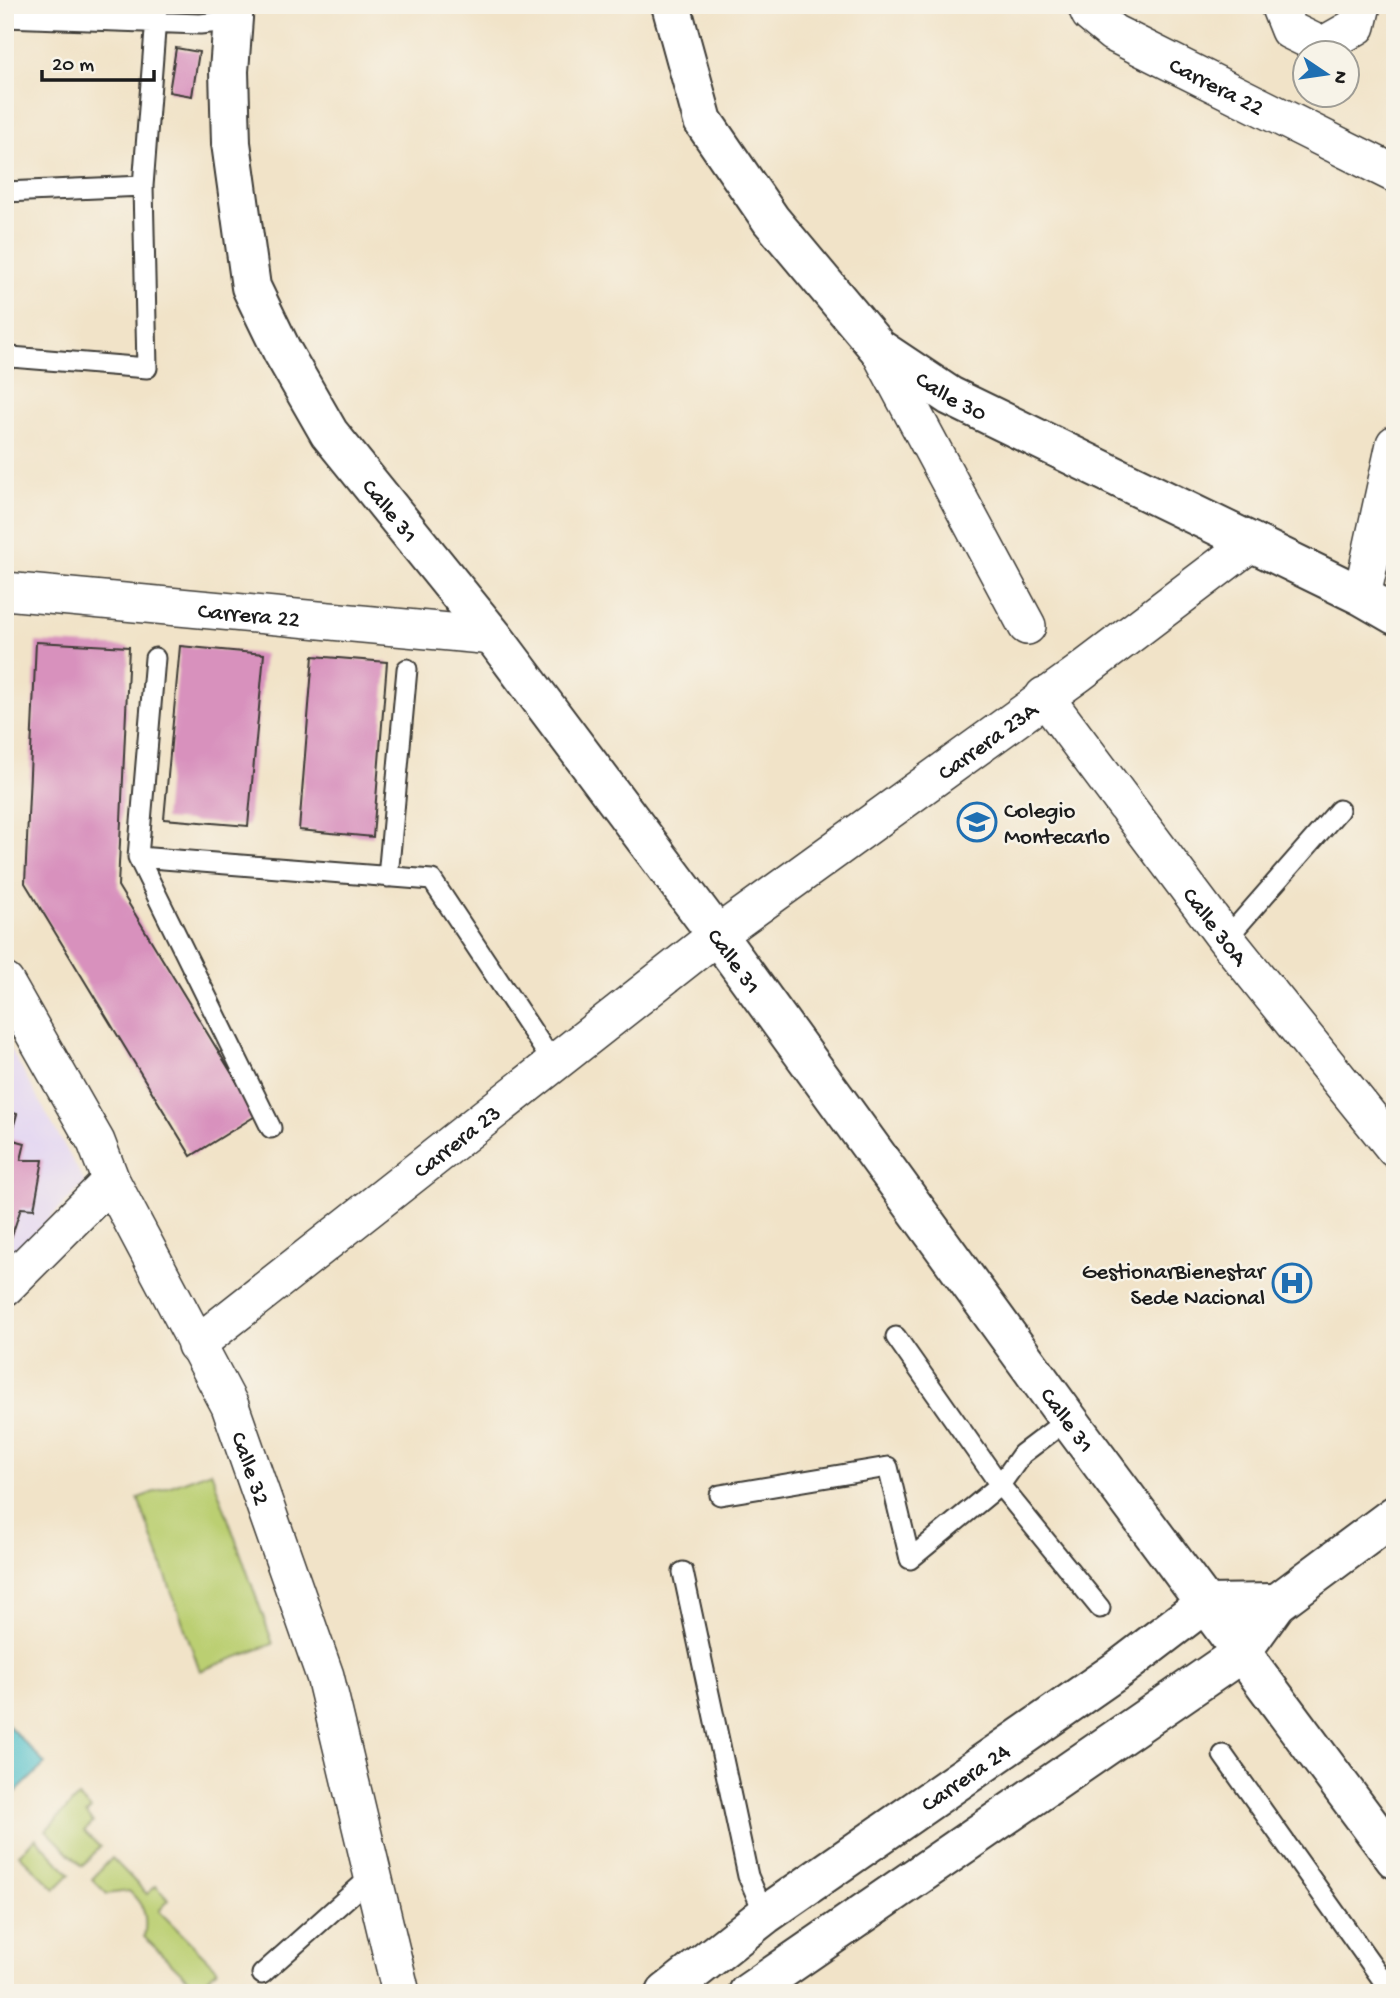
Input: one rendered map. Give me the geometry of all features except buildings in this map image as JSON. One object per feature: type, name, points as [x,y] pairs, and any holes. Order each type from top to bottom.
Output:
[{"type":"street","name":"Calle 30","points":[[671,5],[703,121],[771,219],[878,348],[950,396],[1252,541],[1395,615]]},
{"type":"street","name":"Carrera 22","points":[[1086,5],[1090,14],[1113,33],[1395,174]]},
{"type":"street","points":[[1279,5],[1289,30],[1322,46],[1357,26],[1362,5]]},
{"type":"street","name":"Calle 31","points":[[232,13],[231,143],[251,287],[282,351],[329,433],[493,636],[717,935],[1068,1419],[1395,1860]]},
{"type":"street","points":[[878,348],[1027,626]]},
{"type":"street","points":[[1362,596],[1395,444]]},
{"type":"street","name":"Carrera 23A","points":[[717,935],[1252,541]]},
{"type":"street","name":"Carrera 22","points":[[5,591],[493,636]]},
{"type":"street","name":"Calle 30A","points":[[1044,696],[1226,940],[1395,1149]]},
{"type":"street","name":"Carrera 23","points":[[196,1345],[717,935]]},
{"type":"street","name":"Calle 32","points":[[5,982],[96,1142],[111,1181],[230,1406],[325,1676],[401,1993]]},
{"type":"street","points":[[5,1287],[111,1181]]},
{"type":"street","points":[[756,1991],[1241,1653],[1277,1603],[1395,1515]]},
{"type":"street","points":[[1204,1604],[1277,1603]]},
{"type":"street","name":"Carrera 24","points":[[666,1993],[765,1914],[1119,1669],[1204,1604]]},
{"type":"lane","points":[[5,17],[156,14],[200,24],[232,13]]},
{"type":"lane","points":[[11,357],[147,368],[143,186],[156,14]]},
{"type":"lane","points":[[5,192],[143,186]]},
{"type":"lane","points":[[155,658],[138,857],[271,1128]]},
{"type":"lane","points":[[388,877],[407,669]]},
{"type":"lane","points":[[1226,940],[1339,810]]},
{"type":"lane","points":[[138,857],[432,880],[554,1064]]},
{"type":"lane","points":[[896,1337],[1000,1485],[1100,1608]]},
{"type":"lane","points":[[720,1495],[888,1467],[910,1559],[1000,1485],[1022,1454],[1068,1419]]},
{"type":"lane","points":[[684,1572],[748,1876],[765,1914]]},
{"type":"lane","points":[[1223,1755],[1392,1993]]},
{"type":"lane","points":[[262,1974],[374,1874]]},
{"type":"shaded area","points":[[5,1039],[85,1183],[5,1263]]},
{"type":"green space","points":[[211,1471],[273,1644],[200,1671],[138,1498]]},
{"type":"green space","points":[[78,1797],[91,1809],[86,1814],[93,1823],[84,1831],[100,1847],[82,1866],[46,1830]]},
{"type":"green space","points":[[36,1838],[70,1874],[55,1889],[19,1854]]},
{"type":"green space","points":[[112,1858],[147,1894],[156,1886],[169,1900],[159,1911],[217,1969],[198,1989],[144,1937],[145,1917],[134,1896],[129,1891],[107,1894],[92,1879]]},
{"type":"water","points":[[5,1722],[45,1764],[5,1803]]},
{"type":"place","name":"Colegio Montecarlo","points":[[977,822]]},
{"type":"place","name":"GestionarBienestar Sede Nacional","points":[[1292,1283]]}]
